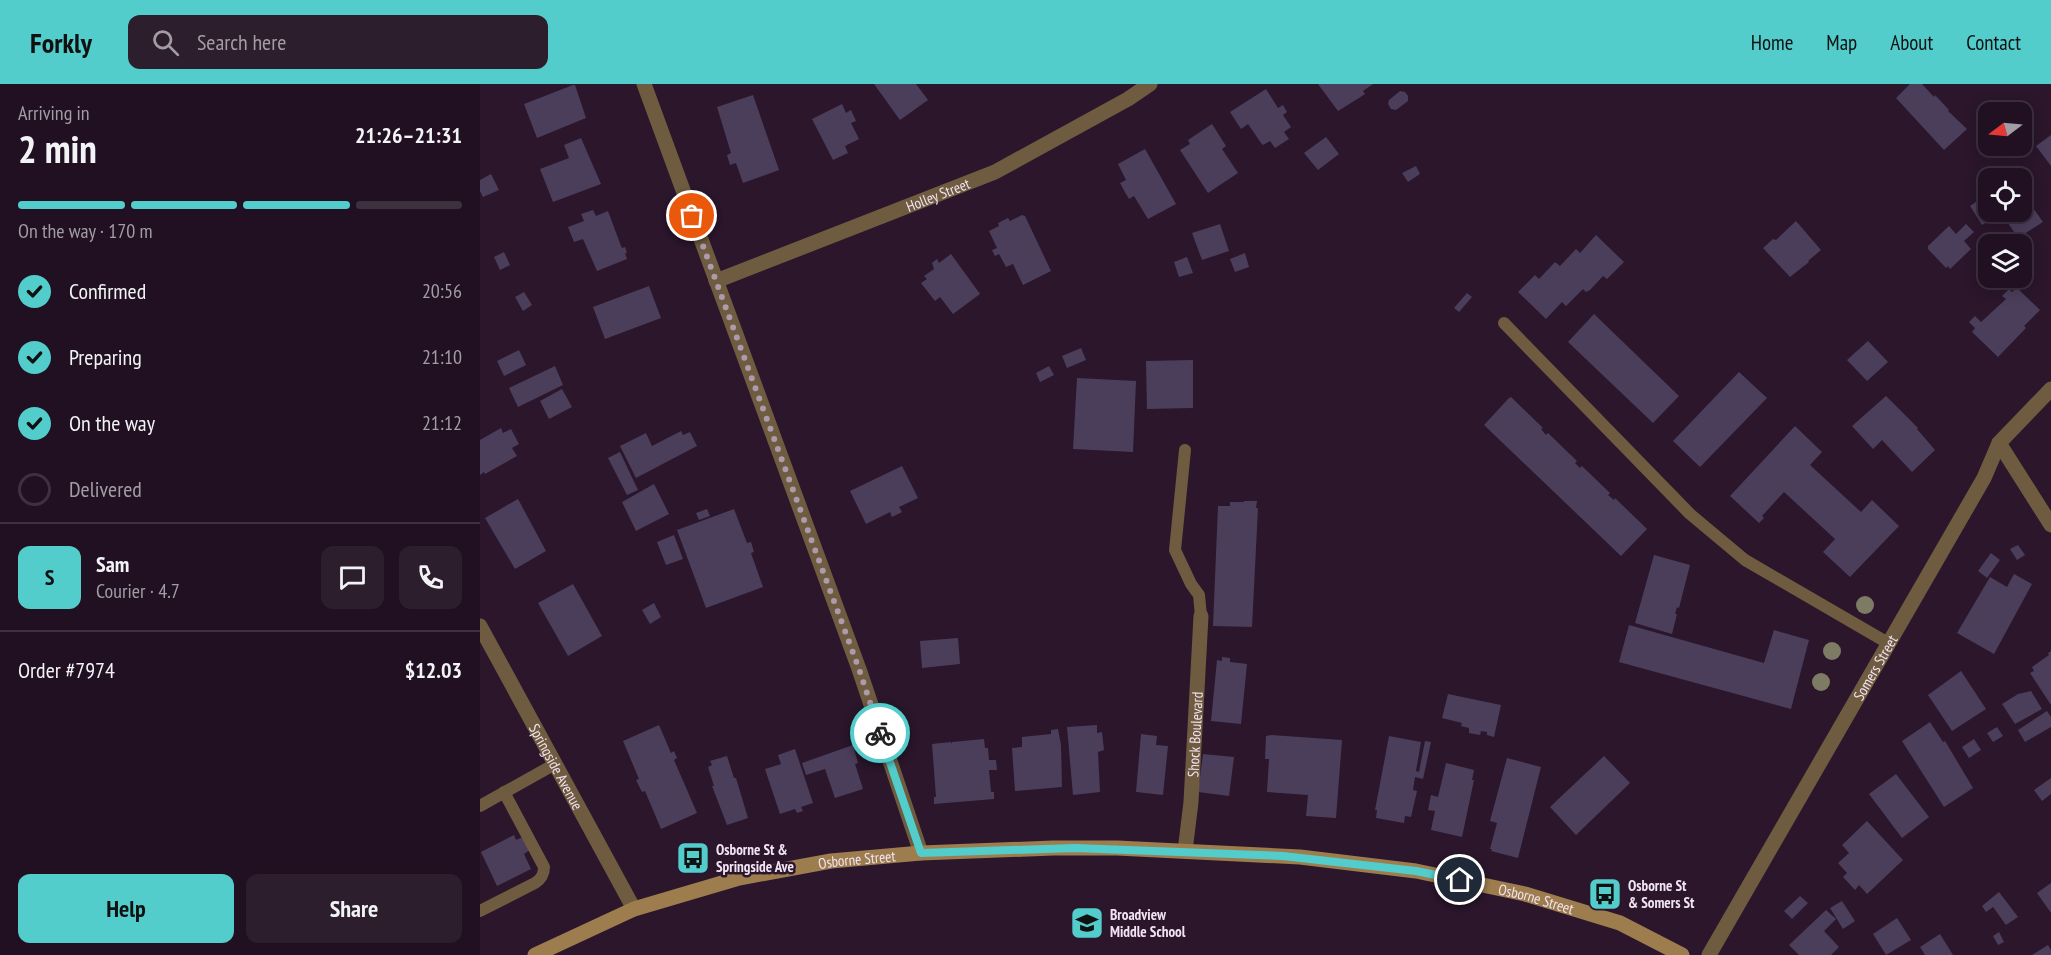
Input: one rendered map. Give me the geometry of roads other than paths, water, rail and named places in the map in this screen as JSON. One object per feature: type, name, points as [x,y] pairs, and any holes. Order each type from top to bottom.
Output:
[{"type":"main road","name":"Osborne Street","points":[[535,955],[634,909],[739,878],[831,861],[921,853],[1053,848],[1185,851],[1300,857],[1416,871],[1526,894],[1612,921],[1682,955]]},
{"type":"street","points":[[644,84],[859,669],[921,853]]},
{"type":"street","name":"Holley Street","points":[[716,281],[995,172],[1128,99],[1150,84]]},
{"type":"street","name":"Somers Street","points":[[1709,955],[1984,478],[1999,443],[2051,389]]},
{"type":"street","points":[[1999,443],[2051,525]]},
{"type":"street","name":"Shock Boulevard","points":[[1185,851],[1191,802],[1202,616]]},
{"type":"street","name":"Springside Avenue","points":[[480,626],[634,909]]},
{"type":"lane","points":[[1504,323],[1690,514],[1745,560],[1888,643]]},
{"type":"lane","points":[[1185,450],[1174,550],[1199,595],[1202,616]]},
{"type":"lane","points":[[480,806],[555,764]]},
{"type":"lane","points":[[480,911],[535,883],[544,873],[544,867],[504,792]]},
{"type":"place","name":"Osborne St & Springside Ave","points":[[693,858]]},
{"type":"place","name":"Osborne St & Somers St","points":[[1605,894]]},
{"type":"place","name":"Broadview Middle School","points":[[1087,923]]}]
